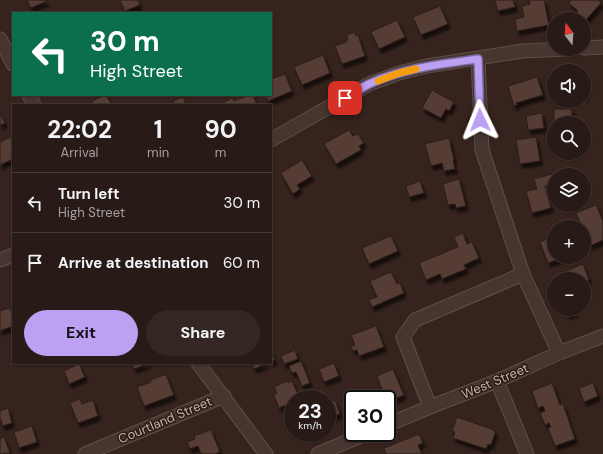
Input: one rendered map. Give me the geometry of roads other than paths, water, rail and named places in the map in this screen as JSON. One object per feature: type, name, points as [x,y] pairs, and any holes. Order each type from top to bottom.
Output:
[{"type":"street","points":[[0,40],[12,62]]},
{"type":"street","points":[[591,48],[603,47]]},
{"type":"street","points":[[272,139],[369,84],[399,73],[427,66],[523,51],[547,50]]},
{"type":"street","points":[[478,59],[482,150],[523,274],[560,353]]},
{"type":"street","points":[[0,260],[12,255]]},
{"type":"street","points":[[430,407],[403,337],[415,320],[523,274]]},
{"type":"street","name":"West Street","points":[[396,421],[497,381],[603,336]]},
{"type":"street","points":[[199,364],[266,454]]},
{"type":"street","points":[[497,381],[527,454]]},
{"type":"street","name":"Courtland Street","points":[[85,454],[224,396]]},
{"type":"street","points":[[318,454],[347,442]]}]
